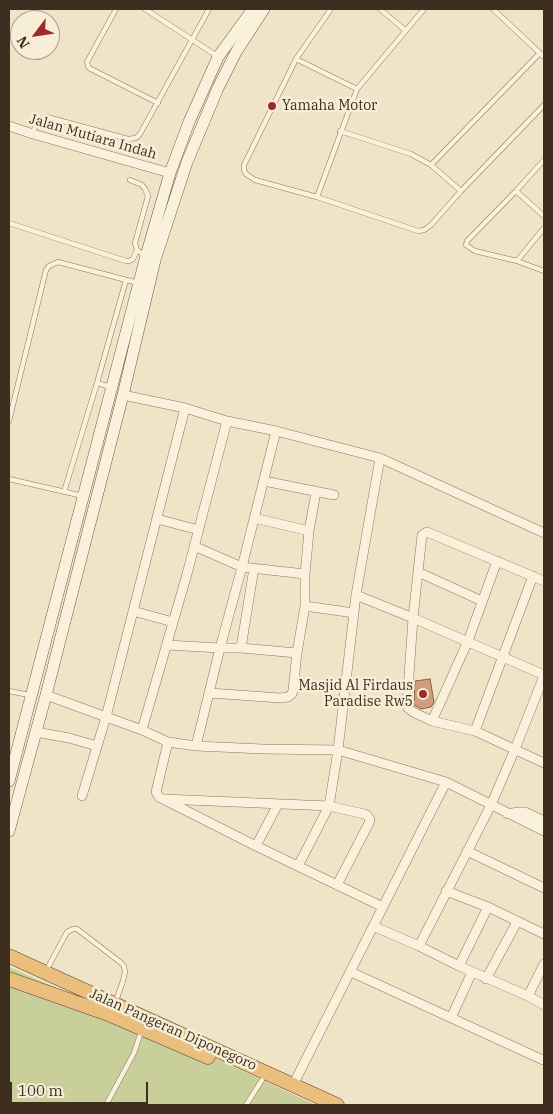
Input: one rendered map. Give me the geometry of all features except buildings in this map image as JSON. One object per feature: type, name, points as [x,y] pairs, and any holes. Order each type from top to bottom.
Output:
[{"type":"highway","name":"Jalan Pangeran Diponegoro","points":[[9,956],[337,1105]]},
{"type":"highway","name":"Jalan Pangeran Diponegoro","points":[[9,979],[111,1015],[316,1105]]},
{"type":"main road","points":[[9,781],[11,767],[146,256],[170,173],[189,122],[218,57],[253,9]]},
{"type":"main road","points":[[9,831],[14,793],[36,732],[123,394],[146,256],[218,88],[236,52],[264,9]]},
{"type":"main road","points":[[207,82],[218,88]]},
{"type":"street","name":"Jalan Mutiara Indah","points":[[9,126],[170,173]]},
{"type":"street","points":[[123,394],[380,458],[544,533]]},
{"type":"street","points":[[82,796],[106,717],[185,408]]},
{"type":"street","points":[[142,730],[167,645],[227,421]]},
{"type":"street","points":[[196,746],[276,431]]},
{"type":"street","points":[[298,866],[329,806],[338,750],[356,595],[380,458]]},
{"type":"street","points":[[264,480],[334,496]]},
{"type":"street","points":[[209,693],[282,698],[292,694],[305,606],[305,574],[309,531],[316,492]]},
{"type":"street","points":[[254,518],[309,531]]},
{"type":"street","points":[[157,519],[198,530]]},
{"type":"street","points":[[544,581],[427,532],[424,533],[421,538],[413,618],[408,708],[432,721],[475,731],[544,763]]},
{"type":"street","points":[[194,546],[242,567],[305,574]]},
{"type":"street","points":[[432,721],[468,641],[497,561]]},
{"type":"street","points":[[241,648],[254,568]]},
{"type":"street","points":[[418,572],[482,601]]},
{"type":"street","points":[[475,731],[533,576]]},
{"type":"street","points":[[356,595],[468,641],[544,675],[491,805],[419,946]]},
{"type":"street","points":[[305,606],[354,613]]},
{"type":"street","points":[[133,611],[173,622]]},
{"type":"street","points":[[167,645],[241,648],[297,653]]},
{"type":"street","points":[[46,695],[142,730],[168,742],[196,746],[338,750],[446,782],[544,831]]},
{"type":"street","points":[[36,732],[69,738],[97,746]]},
{"type":"street","points":[[168,742],[156,792],[161,799],[383,907]]},
{"type":"street","points":[[293,1085],[446,782]]},
{"type":"street","points":[[161,799],[329,806],[367,815],[370,820],[369,823],[337,885]]},
{"type":"street","points":[[256,846],[278,804]]},
{"type":"street","points":[[508,814],[525,812],[544,821]]},
{"type":"street","points":[[467,851],[544,888]]},
{"type":"street","points":[[446,891],[488,907],[544,934]]},
{"type":"street","points":[[459,966],[488,907]]},
{"type":"street","points":[[486,979],[517,922]]},
{"type":"street","points":[[374,926],[544,1005]]},
{"type":"street","points":[[528,996],[544,964]]},
{"type":"street","points":[[351,972],[543,1060]]},
{"type":"street","points":[[452,1018],[472,972]]},
{"type":"lane","points":[[116,9],[87,62],[88,66],[158,102]]},
{"type":"lane","points":[[145,9],[218,57]]},
{"type":"lane","points":[[33,134],[36,123],[47,117],[134,139],[140,134],[209,9]]},
{"type":"lane","points":[[331,9],[296,59],[244,165],[244,170],[255,180],[317,197],[418,231],[424,230],[544,105]]},
{"type":"lane","points":[[380,9],[405,30]]},
{"type":"lane","points":[[317,197],[357,89],[424,9]]},
{"type":"lane","points":[[493,9],[544,57]]},
{"type":"lane","points":[[431,165],[540,53]]},
{"type":"lane","points":[[296,59],[357,89]]},
{"type":"lane","points":[[340,131],[410,154],[431,165],[461,191]]},
{"type":"lane","points":[[544,160],[467,241],[466,245],[475,251],[516,261],[544,271]]},
{"type":"lane","points":[[9,223],[126,261],[146,256],[135,243],[148,196],[142,185],[130,180]]},
{"type":"lane","points":[[516,191],[544,216]]},
{"type":"lane","points":[[516,261],[544,228]]},
{"type":"lane","points":[[9,421],[46,270],[49,266],[58,262],[139,283]]},
{"type":"lane","points":[[64,492],[126,280]]},
{"type":"lane","points":[[97,383],[112,387]]},
{"type":"lane","points":[[9,479],[83,496]]},
{"type":"lane","points":[[9,691],[31,696]]},
{"type":"lane","points":[[45,972],[67,932],[77,929],[124,966],[123,982],[115,1004]]},
{"type":"lane","points":[[106,1105],[134,1053],[142,1028]]},
{"type":"lane","points":[[246,1105],[262,1080]]},
{"type":"green space","points":[[9,967],[236,1068],[316,1105],[9,1105]]},
{"type":"place","name":"Yamaha Motor","points":[[272,106]]},
{"type":"place","name":"Masjid Al Firdaus Paradise Rw5","points":[[423,694]]}]
